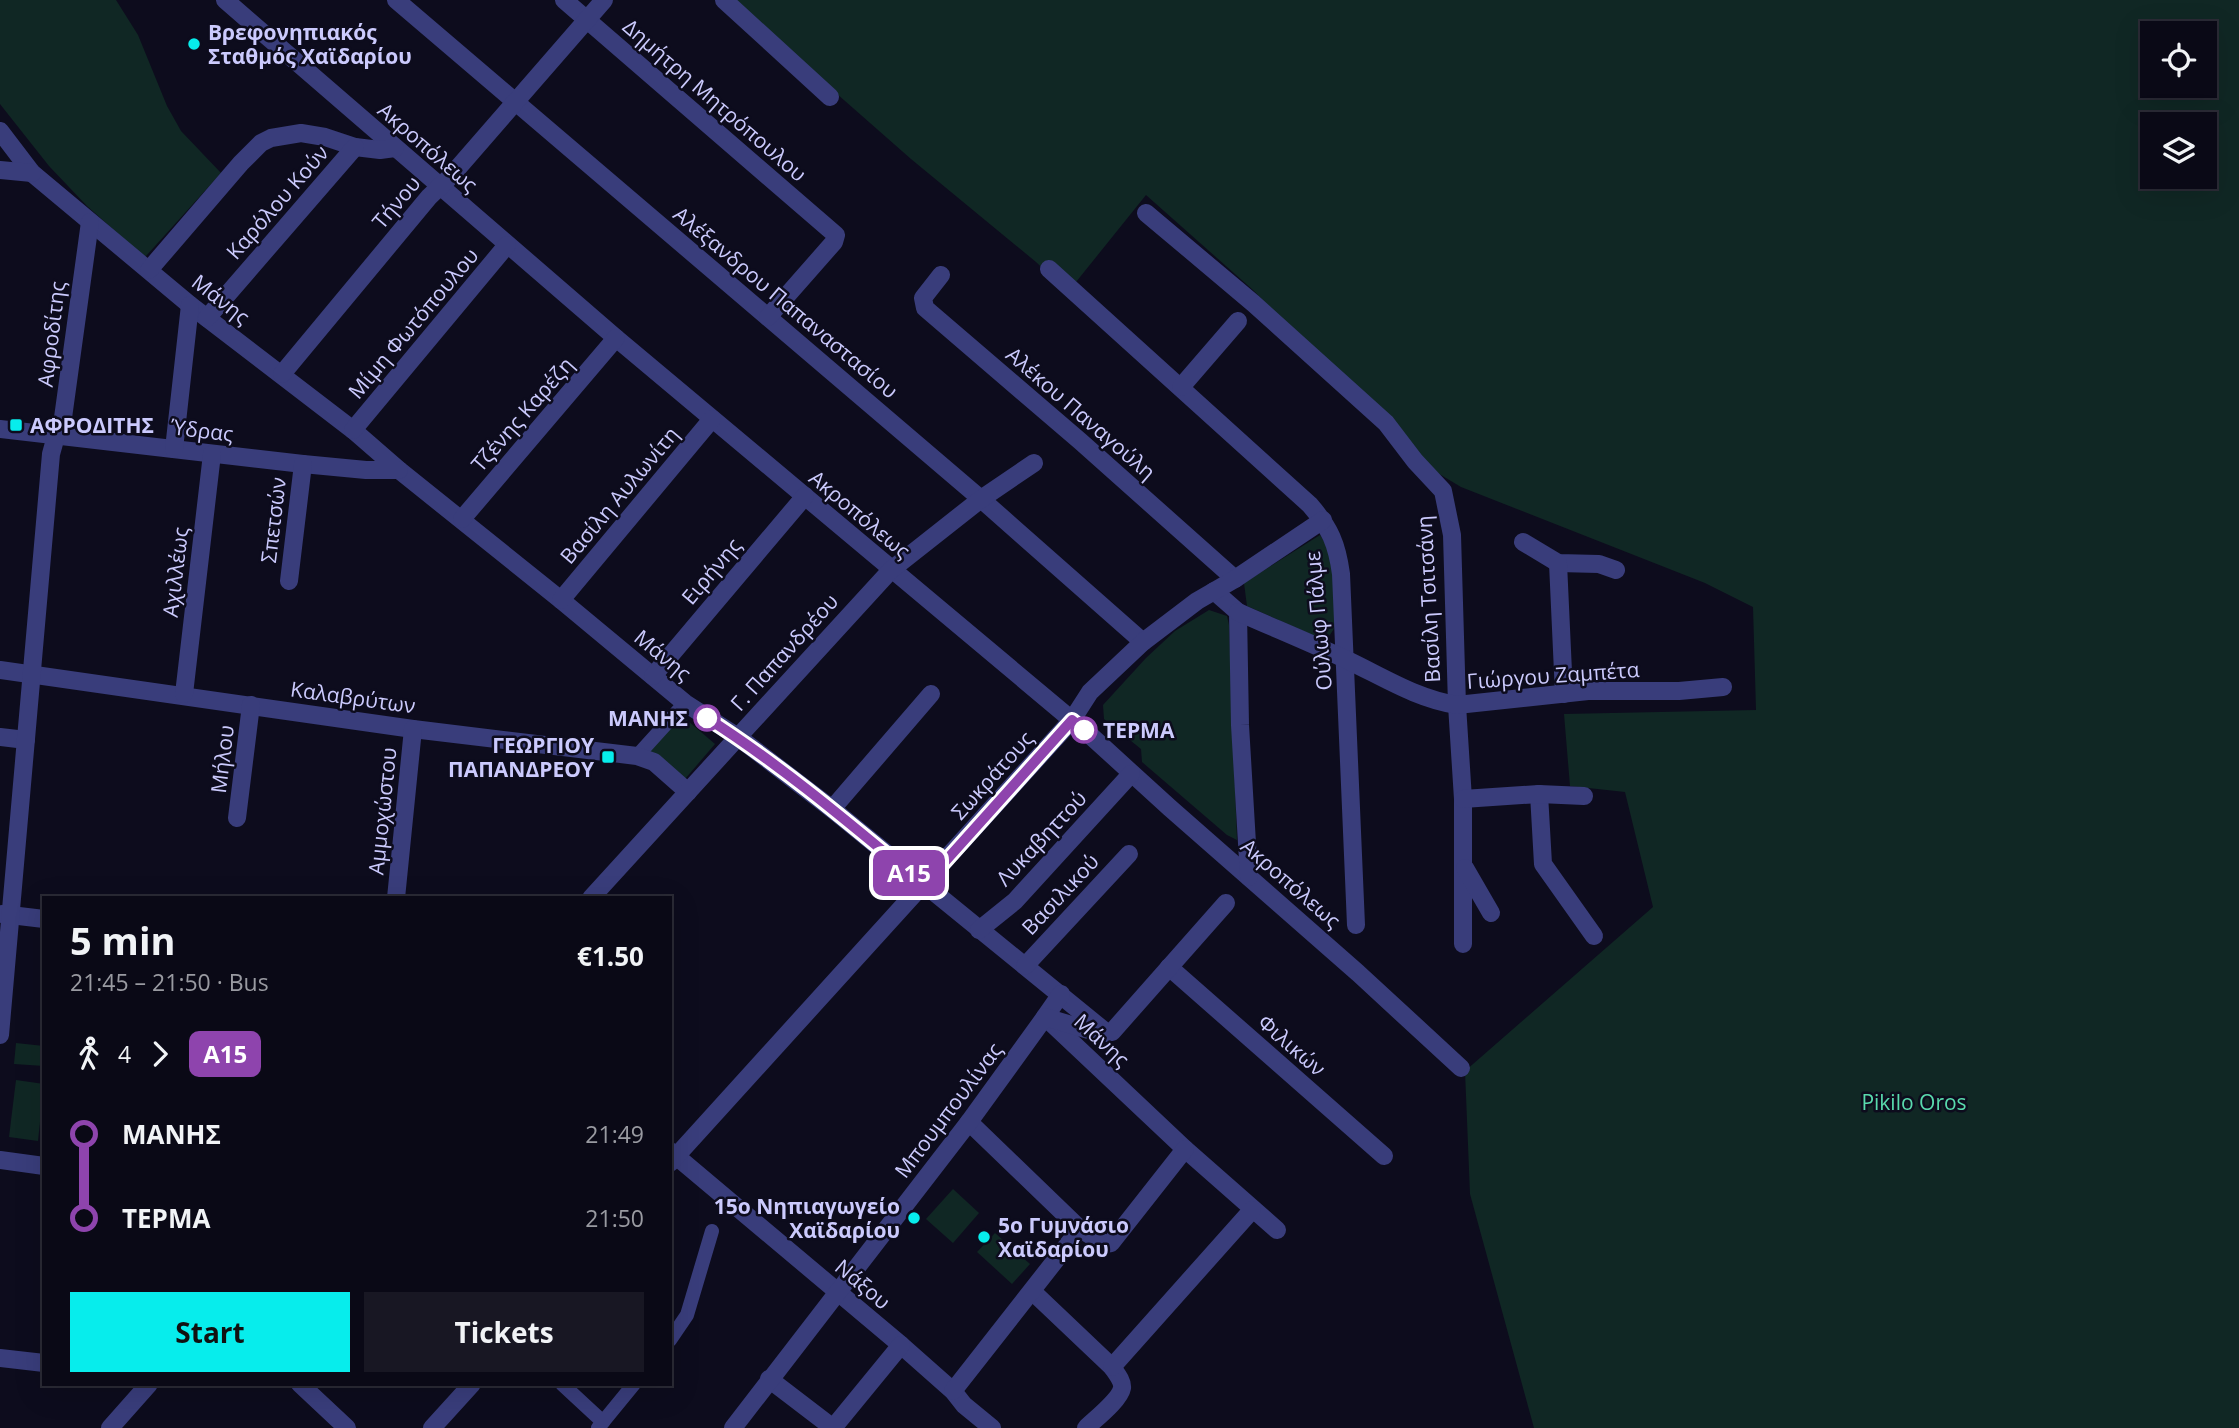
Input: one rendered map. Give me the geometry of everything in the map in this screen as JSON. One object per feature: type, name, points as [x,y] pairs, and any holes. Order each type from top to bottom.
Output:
[{"type":"street","name":"Ακροπόλεως","points":[[225,0],[616,338],[1072,720],[1461,1068]]},
{"type":"street","name":"Αλέξανδρου Παπαναστασίου","points":[[396,0],[981,499],[1143,642]]},
{"type":"street","name":"Δημήτρη Μητρόπουλου","points":[[564,0],[836,235],[834,242],[768,317]]},
{"type":"street","name":"Τήνου","points":[[282,374],[439,186],[450,177],[604,0]]},
{"type":"street","points":[[724,0],[830,97]]},
{"type":"street","name":"Μάνης","points":[[0,131],[32,173],[190,305],[353,430],[684,703],[738,737],[832,809],[1061,994],[1045,1017],[1185,1149],[1277,1230]]},
{"type":"street","points":[[149,270],[265,140],[284,134],[301,133],[325,137],[355,148],[395,148]]},
{"type":"street","name":"Καρόλου Κούν","points":[[208,318],[355,148]]},
{"type":"street","points":[[0,170],[32,173]]},
{"type":"street","name":"Βασίλη Τσιτσάνη","points":[[1146,213],[1253,303],[1386,423],[1412,458],[1443,491],[1452,535],[1463,799],[1463,944]]},
{"type":"street","name":"Αφροδίτης","points":[[0,1035],[6,914],[33,674],[51,454],[62,425],[90,222]]},
{"type":"street","name":"Μίμη Φωτόπουλου","points":[[353,430],[507,245]]},
{"type":"street","name":"Ούλωφ Πάλμε","points":[[1049,270],[1310,505],[1334,539],[1339,556],[1346,659],[1356,925]]},
{"type":"street","name":"Αλέκου Παναγούλη","points":[[941,275],[923,298],[925,308],[1235,579]]},
{"type":"street","points":[[174,449],[190,305]]},
{"type":"street","points":[[1181,387],[1238,321]]},
{"type":"street","name":"Τζένης Καρέζη","points":[[462,519],[616,338]]},
{"type":"street","name":"Βασίλη Αυλωνίτη","points":[[561,600],[712,419]]},
{"type":"street","name":"Ύδρας","points":[[0,429],[303,464],[399,470]]},
{"type":"street","name":"Αχιλλέως","points":[[184,694],[212,454]]},
{"type":"street","name":"Γ. Παπανδρέου","points":[[593,896],[891,570],[981,499],[1034,463]]},
{"type":"street","name":"Σπετσών","points":[[289,581],[303,464]]},
{"type":"street","name":"Ειρήνης","points":[[653,676],[805,496]]},
{"type":"street","name":"Σωκράτους","points":[[672,1156],[924,885],[1072,720],[1090,692],[1143,642],[1197,601],[1323,520]]},
{"type":"street","points":[[1523,542],[1558,563],[1599,564],[1616,570]]},
{"type":"street","points":[[1558,563],[1564,694]]},
{"type":"street","points":[[1214,591],[1238,612],[1241,738],[1249,877]]},
{"type":"street","name":"Γιώργου Ζαμπέτα","points":[[1238,612],[1346,659],[1422,697],[1457,705],[1564,694],[1723,687]]},
{"type":"street","name":"Καλαβρύτων","points":[[0,670],[184,694],[413,729],[637,756],[654,762],[688,792]]},
{"type":"street","points":[[832,809],[931,694]]},
{"type":"street","points":[[637,756],[684,703]]},
{"type":"street","name":"Μήλου","points":[[237,818],[251,705]]},
{"type":"street","name":"Αμμοχώστου","points":[[396,896],[413,729]]},
{"type":"street","points":[[0,737],[26,740]]},
{"type":"street","name":"Λυκαβηττού","points":[[979,930],[1015,901],[1131,774]]},
{"type":"street","points":[[1463,799],[1539,794],[1584,796]]},
{"type":"street","points":[[1539,794],[1544,864],[1594,936]]},
{"type":"street","name":"Βασιλικού","points":[[1025,966],[1129,854]]},
{"type":"street","points":[[1463,865],[1490,913]]},
{"type":"street","points":[[1045,1017],[1098,1033],[1107,1033],[1116,1028],[1226,903]]},
{"type":"street","points":[[6,914],[42,919]]},
{"type":"street","name":"Φιλικών","points":[[1169,967],[1384,1156]]},
{"type":"street","points":[[1061,994],[1107,1033]]},
{"type":"street","name":"Μπουμπουλίνας","points":[[733,1428],[969,1122],[1045,1017]]},
{"type":"street","points":[[969,1122],[1080,1229],[1105,1244],[1111,1243],[1185,1149]]},
{"type":"street","name":"Νάξου","points":[[672,1156],[901,1345],[992,1428]]},
{"type":"street","points":[[0,1160],[42,1166]]},
{"type":"street","points":[[1112,1367],[1252,1210]]},
{"type":"street","points":[[953,1391],[1080,1229]]},
{"type":"street","points":[[676,1323],[687,1315],[712,1231]]},
{"type":"street","points":[[1033,1292],[1112,1367],[1120,1380],[1122,1389],[1117,1398],[1086,1428]]},
{"type":"street","points":[[769,1379],[833,1428],[901,1345]]},
{"type":"street","points":[[0,1358],[42,1363]]},
{"type":"street","points":[[110,1428],[147,1386]]},
{"type":"street","points":[[302,1386],[347,1428]]},
{"type":"street","points":[[432,1428],[470,1386]]},
{"type":"street","points":[[564,1386],[601,1425],[632,1386]]},
{"type":"green space","points":[[0,0],[116,0],[138,35],[167,106],[181,131],[221,173],[146,256],[87,206],[49,166],[0,104]]},
{"type":"green space","name":"Pikilo Oros","points":[[730,0],[2239,0],[2239,1428],[1534,1428],[1470,1194],[1465,1071],[1653,907],[1625,792],[1570,786],[1564,714],[1756,710],[1753,607],[1705,583],[1461,487],[1426,466],[1253,290],[1146,195],[1068,292],[1036,262],[911,159]]},
{"type":"green space","points":[[1320,535],[1334,557],[1335,627],[1326,641],[1247,606],[1244,583]]},
{"type":"green space","points":[[1209,610],[1227,616],[1229,625],[1237,840],[1227,835],[1142,762],[1141,749],[1104,719],[1103,705],[1146,658],[1175,631]]},
{"type":"green space","points":[[681,715],[715,744],[685,779],[650,751]]},
{"type":"green space","points":[[16,1043],[42,1046],[42,1066],[14,1064]]},
{"type":"green space","points":[[16,1080],[42,1084],[38,1141],[9,1137]]},
{"type":"green space","points":[[953,1189],[979,1213],[953,1243],[926,1219]]},
{"type":"green space","points":[[995,1233],[1030,1264],[1012,1284],[977,1252]]},
{"type":"bus line","name":"Α15","points":[[707,718],[738,737],[832,809],[924,885],[1072,720],[1084,730]]},
{"type":"place","name":"Βρεφονηπιακός Σταθμός Χαϊδαρίου","points":[[194,44]]},
{"type":"place","name":"ΑΦΡΟΔΙΤΗΣ","points":[[16,425]]},
{"type":"place","name":"ΜΑΝΗΣ","points":[[707,718]]},
{"type":"place","name":"ΤΕΡΜΑ","points":[[1084,730]]},
{"type":"place","name":"ΓΕΩΡΓΙΟΥ ΠΑΠΑΝΔΡΕΟΥ","points":[[608,757]]},
{"type":"place","name":"15ο Νηπιαγωγείο Χαϊδαρίου","points":[[914,1218]]},
{"type":"place","name":"5ο Γυμνάσιο Χαϊδαρίου","points":[[984,1237]]}]
